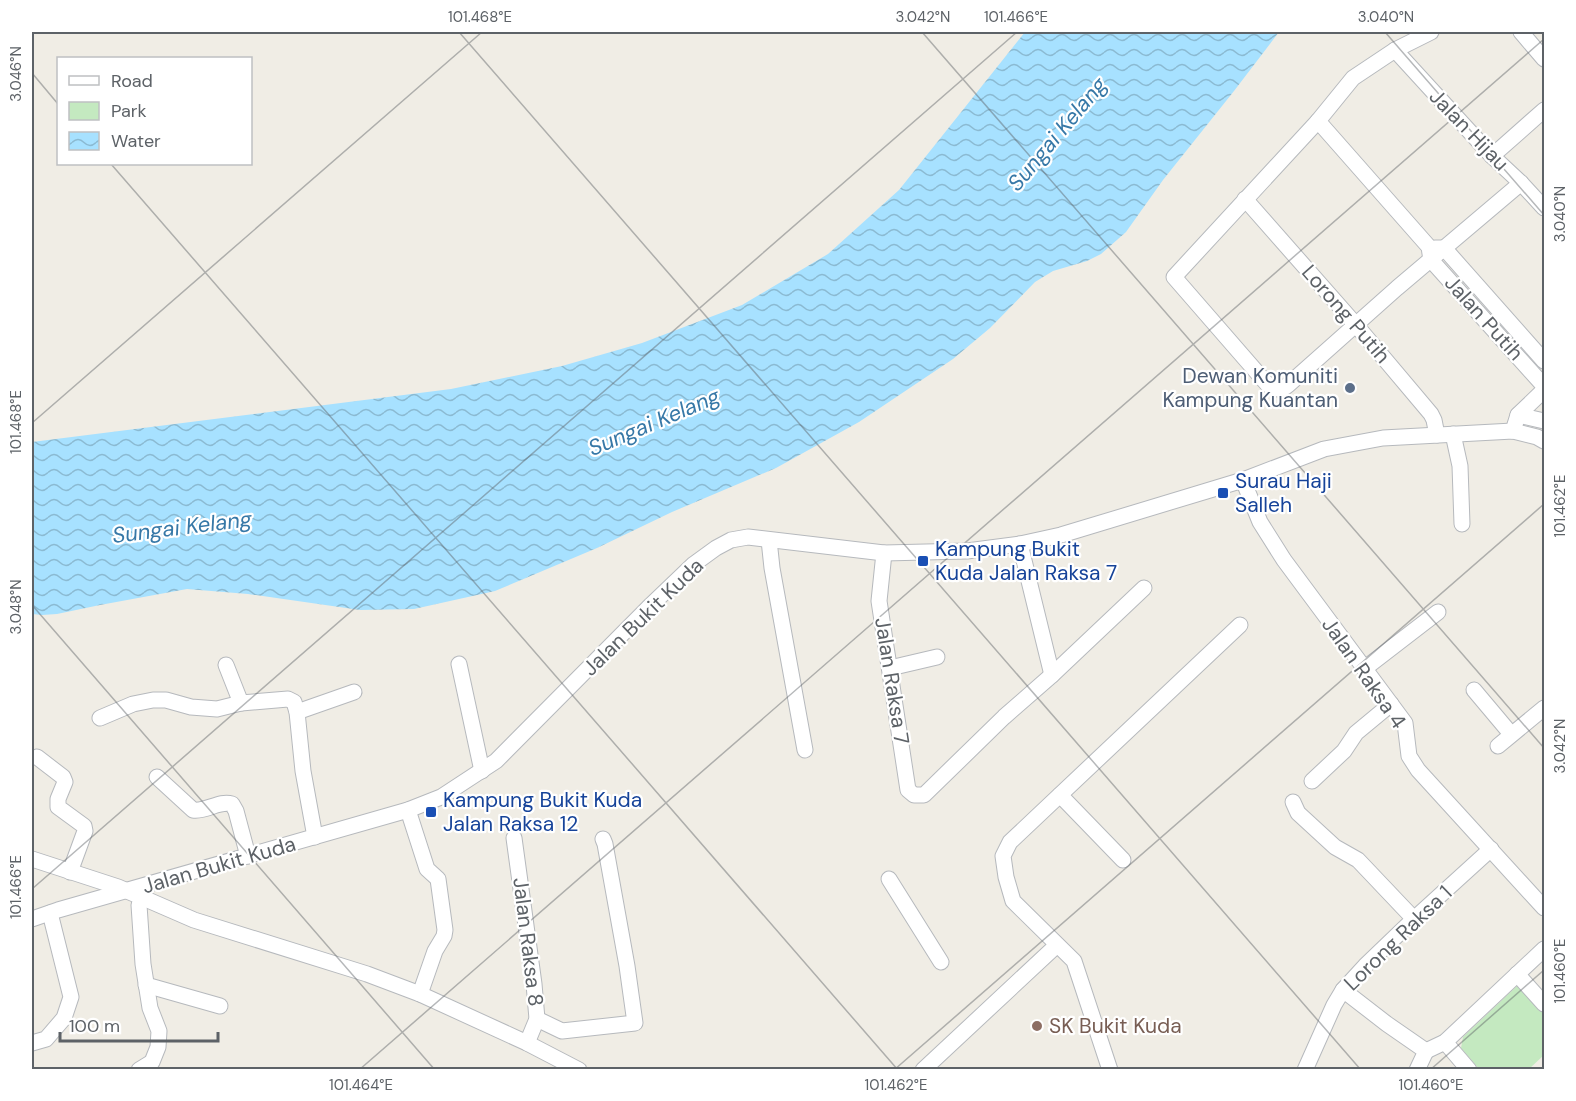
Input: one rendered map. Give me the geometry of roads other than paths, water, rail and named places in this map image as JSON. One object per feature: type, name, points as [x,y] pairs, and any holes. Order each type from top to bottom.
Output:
[{"type":"street","points":[[1431,32],[1395,50],[1353,78],[1318,121],[1174,277],[1268,385],[1280,390],[1356,325],[1435,252],[1521,183]]},
{"type":"street","points":[[1521,32],[1545,59]]},
{"type":"street","name":"Jalan Hijau","points":[[1395,50],[1492,156],[1545,208]]},
{"type":"street","points":[[1492,156],[1545,110]]},
{"type":"street","name":"Jalan Putih","points":[[1318,121],[1435,252],[1545,388]]},
{"type":"street","name":"Lorong Putih","points":[[1245,199],[1431,414],[1437,435]]},
{"type":"street","name":"Jalan Putih","points":[[1435,252],[1545,361]]},
{"type":"street","points":[[1513,431],[1518,415],[1545,388]]},
{"type":"street","points":[[1518,415],[1545,421]]},
{"type":"street","name":"Jalan Bukit Kuda","points":[[32,919],[408,810],[441,797],[496,761],[694,564],[731,540],[748,537],[884,553],[967,551],[1020,544],[1061,535],[1243,480],[1324,450],[1383,438],[1513,431],[1545,441]]},
{"type":"street","points":[[1453,434],[1460,466],[1462,524]]},
{"type":"street","name":"Jalan Raksa 4","points":[[1243,480],[1260,522],[1284,560],[1405,723],[1409,756],[1418,770],[1545,908]]},
{"type":"street","points":[[769,540],[805,750]]},
{"type":"street","points":[[1020,544],[1052,675],[1143,588]]},
{"type":"street","name":"Jalan Raksa 7","points":[[884,553],[879,601],[908,790],[914,795],[924,795],[1004,717],[1052,675]]},
{"type":"street","points":[[1364,669],[1438,612]]},
{"type":"street","points":[[1110,1070],[1074,961],[1013,901],[1006,878],[1003,856],[1010,842],[1240,625]]},
{"type":"street","points":[[890,668],[937,657]]},
{"type":"street","points":[[459,664],[482,771]]},
{"type":"street","points":[[226,665],[241,703]]},
{"type":"street","points":[[1473,690],[1510,734]]},
{"type":"street","points":[[297,712],[354,692]]},
{"type":"street","points":[[100,718],[133,704],[153,700],[166,700],[192,707],[217,709],[241,703],[288,699],[294,702],[315,837]]},
{"type":"street","points":[[1312,781],[1344,751],[1356,733],[1391,704]]},
{"type":"street","points":[[1498,746],[1545,708]]},
{"type":"street","points":[[37,757],[63,777],[65,782],[58,799],[58,807],[84,826],[85,831],[70,873]]},
{"type":"street","points":[[158,777],[193,810],[200,811],[225,802],[232,804],[248,856]]},
{"type":"street","points":[[1059,795],[1123,860]]},
{"type":"street","points":[[1293,802],[1298,813],[1335,847],[1358,860],[1414,919]]},
{"type":"street","points":[[408,810],[427,868],[438,879],[445,930],[420,994]]},
{"type":"street","name":"Jalan Raksa 8","points":[[514,838],[537,1019],[527,1043]]},
{"type":"street","points":[[537,1019],[562,1031],[634,1023],[613,883],[603,839]]},
{"type":"street","name":"Lorong Raksa 1","points":[[1305,1070],[1343,990],[1414,919],[1491,849]]},
{"type":"street","points":[[32,859],[189,918]]},
{"type":"street","points":[[70,873],[87,891],[86,898],[71,907]]},
{"type":"street","points":[[889,879],[941,962]]},
{"type":"street","points":[[163,881],[156,894],[172,910]]},
{"type":"street","points":[[120,893],[139,905],[189,918],[367,974],[420,994],[527,1043],[579,1070]]},
{"type":"street","points":[[139,905],[146,985],[150,1008],[159,1031],[158,1047],[149,1067]]},
{"type":"street","points":[[32,1043],[46,1039],[64,1018],[71,997],[50,913]]},
{"type":"street","points":[[923,1070],[1057,945]]},
{"type":"street","points":[[1418,1070],[1426,1051],[1445,1042],[1545,949]]},
{"type":"street","points":[[1517,974],[1545,1004]]},
{"type":"street","points":[[146,985],[220,1006]]},
{"type":"street","points":[[1343,990],[1426,1051]]},
{"type":"street","points":[[1445,1042],[1469,1070]]},
{"type":"water","name":"Sungai Kelang","points":[[1025,32],[1279,32],[1163,180],[1126,232],[1101,254],[1087,261],[1053,271],[1035,282],[990,328],[953,359],[859,422],[776,468],[495,591],[414,609],[360,610],[248,594],[187,589],[57,614],[32,614],[32,442],[451,389],[562,366],[642,343],[742,305],[828,254],[899,190]]},
{"type":"place","name":"Dewan Komuniti Kampung Kuantan","points":[[1350,388]]},
{"type":"place","name":"Surau Haji Salleh","points":[[1223,493]]},
{"type":"place","name":"Kampung Bukit Kuda Jalan Raksa 7","points":[[923,561]]},
{"type":"place","name":"Kampung Bukit Kuda Jalan Raksa 12","points":[[431,812]]},
{"type":"place","name":"SK Bukit Kuda","points":[[1037,1026]]}]
